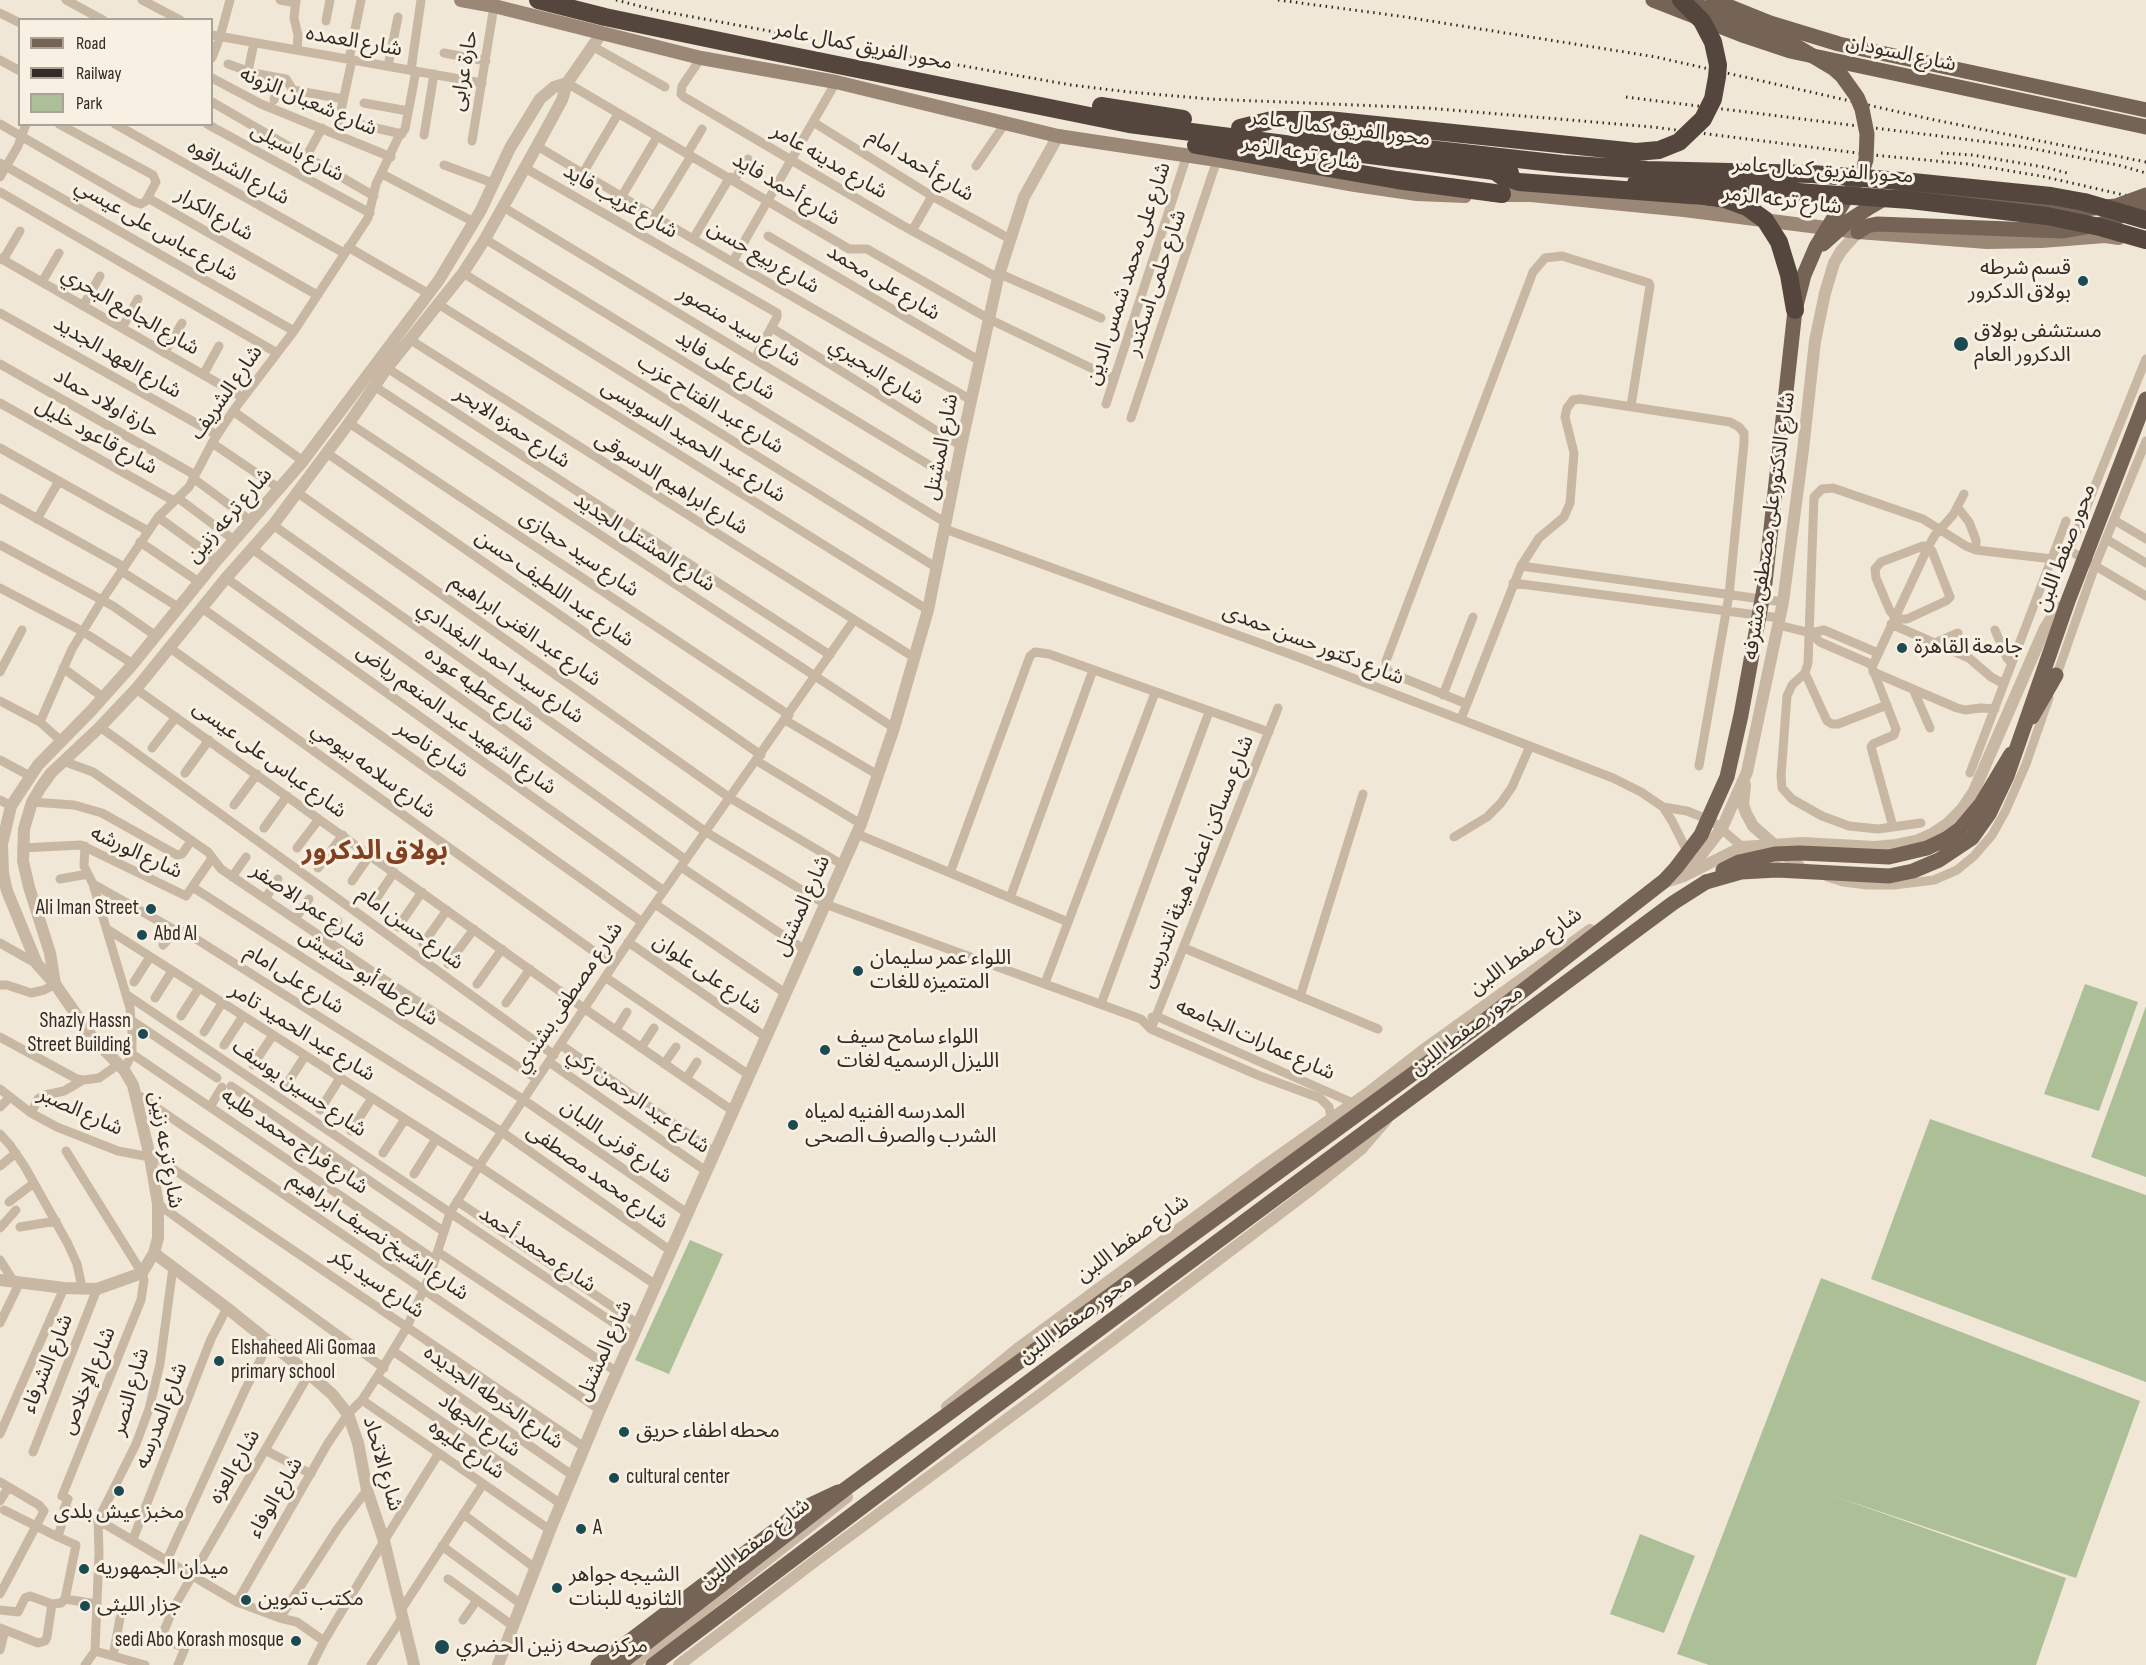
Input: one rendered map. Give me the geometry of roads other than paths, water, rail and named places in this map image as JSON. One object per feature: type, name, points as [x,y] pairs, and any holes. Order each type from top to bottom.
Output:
[{"type":"highway","name":"محور الفريق كمال عامر","points":[[538,0],[671,31],[1141,126],[1496,171],[1592,180],[1736,187],[1910,200],[2082,222],[2146,242]]},
{"type":"highway","name":"محور الفريق كمال عامر","points":[[578,0],[1023,92],[1240,128],[1562,164],[1647,170],[1812,174],[1913,182],[2059,197],[2146,220]]},
{"type":"highway","points":[[1240,128],[1272,120],[1328,120],[1624,151],[1659,150],[1679,142],[1696,128],[1708,110],[1718,77],[1716,53],[1708,31],[1683,0]]},
{"type":"highway","points":[[1082,115],[1126,133],[1397,180],[1502,194]]},
{"type":"highway","points":[[1496,171],[1503,177],[1519,182],[1702,196],[1747,207],[1765,220],[1779,242],[1789,274],[1795,309]]},
{"type":"main road","name":"شارع ترعه الزمر","points":[[461,0],[495,6],[701,58],[836,82],[1058,136],[1187,155],[1417,194],[1531,195],[1684,210],[1858,232],[1987,242],[2052,241],[2105,236],[2146,242]]},
{"type":"main road","name":"شارع السودان","points":[[1653,0],[1776,47],[1834,62],[2146,127]]},
{"type":"main road","name":"محور صفط اللبن","points":[[618,1665],[844,1490],[1461,1039],[1664,881],[1701,835],[1727,777],[1739,727],[1765,583],[1795,309],[1810,261],[1820,239],[1862,172],[1866,160],[1867,134],[1857,97],[1842,76],[1799,47],[1683,0]]},
{"type":"main road","name":"شارع السودان","points":[[1713,0],[1770,22],[1839,44],[2146,110]]},
{"type":"main road","points":[[1834,62],[1839,44]]},
{"type":"main road","name":"محور صفط اللبن","points":[[1810,261],[1832,234],[1850,220],[1882,200],[1900,195],[1939,193],[2083,209],[2116,206],[2146,195]]},
{"type":"main road","points":[[1858,232],[1871,225],[1890,224],[2061,231],[2102,224],[2146,205]]},
{"type":"main road","name":"محور صفط اللبن","points":[[653,1665],[992,1408],[1673,903],[1706,882],[1742,872],[1767,870],[1889,876],[1913,871],[1939,860],[1962,846],[1980,827],[1997,801],[2068,601],[2146,399]]},
{"type":"main road","points":[[1706,882],[1723,869],[1754,857],[1800,853],[1889,857],[1927,848],[1947,832],[1959,829],[1981,804],[2056,675]]},
{"type":"main road","points":[[598,1665],[806,1507],[830,1494],[844,1490]]},
{"type":"street","points":[[66,0],[99,18]]},
{"type":"street","points":[[142,0],[176,18]]},
{"type":"street","points":[[213,52],[216,36],[230,0]]},
{"type":"street","points":[[280,0],[296,1],[294,18],[298,35],[297,50]]},
{"type":"street","points":[[326,21],[330,0]]},
{"type":"street","points":[[336,133],[361,0]]},
{"type":"street","name":"شارع الشريف","points":[[40,722],[63,668],[82,632],[122,569],[158,517],[189,487],[214,439],[242,397],[294,331],[370,213],[376,184],[405,129],[421,0]]},
{"type":"street","name":"حارة عرابى","points":[[472,141],[495,6]]},
{"type":"street","points":[[0,13],[18,22]]},
{"type":"street","points":[[388,66],[398,17]]},
{"type":"street","name":"شارع ترعه زنين","points":[[55,984],[50,953],[25,874],[22,848],[24,830],[32,802],[51,773],[136,689],[226,578],[273,525],[387,368],[463,273],[485,239],[557,110],[567,83],[601,34]]},
{"type":"street","name":"شارع العمده","points":[[216,36],[482,83]]},
{"type":"street","points":[[248,71],[254,43]]},
{"type":"street","points":[[592,46],[665,87]]},
{"type":"street","points":[[444,53],[486,61]]},
{"type":"street","name":"شارع مدينه عامر","points":[[701,58],[682,86],[681,94],[912,231],[999,276],[1101,318]]},
{"type":"street","points":[[0,60],[18,70]]},
{"type":"street","points":[[228,64],[288,81],[291,89],[343,99]]},
{"type":"street","points":[[424,135],[434,74]]},
{"type":"street","points":[[274,100],[279,78]]},
{"type":"street","name":"شارع شعبان الزونه","points":[[213,79],[261,104],[391,157]]},
{"type":"street","points":[[733,261],[836,82]]},
{"type":"street","name":"شارع ترعه زنين","points":[[142,1273],[154,1253],[158,1238],[158,1204],[135,1093],[121,1067],[83,1025],[55,984],[37,964],[2,872],[2,827],[5,803],[104,698],[217,560],[303,461],[453,259],[519,132],[540,99],[554,87],[567,83]]},
{"type":"street","name":"شارع أحمد فايد","points":[[567,83],[849,249],[867,249],[989,319],[1114,379]]},
{"type":"street","points":[[213,103],[374,196]]},
{"type":"street","points":[[364,103],[408,111]]},
{"type":"street","points":[[583,173],[618,114]]},
{"type":"street","name":"شارع أحمد امام","points":[[813,122],[932,196],[1010,239]]},
{"type":"street","points":[[976,166],[1006,122]]},
{"type":"street","name":"شارع الكرار","points":[[0,123],[135,202],[141,204],[148,198],[318,295]]},
{"type":"street","points":[[358,124],[402,134]]},
{"type":"street","points":[[0,177],[3,164],[22,136],[25,126]]},
{"type":"street","points":[[63,126],[153,175],[156,182],[148,198]]},
{"type":"street","name":"شارع الشراقوه","points":[[119,126],[429,294]]},
{"type":"street","name":"شارع باسيلى","points":[[211,126],[370,213]]},
{"type":"street","points":[[306,157],[322,128]]},
{"type":"street","points":[[655,215],[702,129]]},
{"type":"street","name":"شارع المشتل","points":[[498,1665],[584,1447],[765,1037],[805,950],[829,906],[843,865],[859,829],[894,728],[928,610],[960,446],[999,276],[1024,197],[1058,136]]},
{"type":"street","points":[[622,196],[657,137]]},
{"type":"street","name":"شارع ربيع حسن","points":[[537,146],[971,400]]},
{"type":"street","name":"شارع على محمد شمس الدين","points":[[1106,404],[1187,155]]},
{"type":"street","points":[[693,239],[732,179],[748,159]]},
{"type":"street","name":"شارع حلمى اسكندر","points":[[1131,418],[1217,160]]},
{"type":"street","name":"شارع عباس على عيسي","points":[[3,164],[294,331]]},
{"type":"street","points":[[444,165],[493,183]]},
{"type":"street","name":"شارع غريب فايد","points":[[525,168],[776,312],[778,316],[772,328]]},
{"type":"street","points":[[382,174],[474,222]]},
{"type":"street","points":[[0,192],[277,353]]},
{"type":"street","points":[[912,231],[932,196]]},
{"type":"street","name":"شارع سيد منصور","points":[[503,207],[954,480]]},
{"type":"street","points":[[2,259],[20,231]]},
{"type":"street","name":"شارع الدكتور على مصطفى مشرفه","points":[[1722,828],[1747,772],[1783,602],[1815,341],[1824,294],[1834,262],[1858,232]]},
{"type":"street","name":"شارع على محمد","points":[[768,236],[980,361]]},
{"type":"street","name":"شارع على فايد","points":[[485,239],[946,526]]},
{"type":"street","points":[[42,282],[59,253]]},
{"type":"street","points":[[1467,704],[1391,673],[1387,670],[1386,661],[1533,272],[1545,258],[1562,255],[1649,282],[1631,406]]},
{"type":"street","name":"شارع الجامع البحري","points":[[2,259],[242,397]]},
{"type":"street","name":"شارع عبد الفتاح عزب","points":[[463,273],[937,568]]},
{"type":"street","points":[[83,306],[100,276]]},
{"type":"street","points":[[122,328],[138,299]]},
{"type":"street","name":"شارع عبد الحميد السويسى","points":[[438,304],[928,610]]},
{"type":"street","name":"شارع العهد الجديد","points":[[0,313],[214,439],[280,489]]},
{"type":"street","points":[[164,353],[182,322]]},
{"type":"street","points":[[755,358],[772,328]]},
{"type":"street","name":"شارع البحيري","points":[[772,328],[960,446]]},
{"type":"street","name":"شارع ابراهيم الدسوقى","points":[[409,339],[915,658]]},
{"type":"street","points":[[203,375],[219,346]]},
{"type":"street","points":[[2146,359],[2070,550],[2146,596]]},
{"type":"street","name":"حارة اولاد حماد","points":[[0,364],[194,477],[251,521]]},
{"type":"street","name":"شارع حمزه الابحر","points":[[387,368],[830,655]]},
{"type":"street","name":"شارع المشتل الجديد","points":[[374,386],[894,728]]},
{"type":"street","points":[[1461,719],[1521,566],[1539,538],[1564,517],[1570,503],[1574,453],[1565,417],[1567,408],[1573,400],[1631,406],[1730,422],[1744,433],[1729,595],[1699,766]]},
{"type":"street","name":"شارع قاعود خليل","points":[[0,404],[176,500],[234,540]]},
{"type":"street","points":[[233,411],[303,461]]},
{"type":"street","name":"شارع سيد حجازى","points":[[349,423],[878,776]]},
{"type":"street","name":"شارع دكتور حسن حمدى","points":[[946,526],[1298,657],[1613,778],[1641,792],[1663,807],[1700,815],[1712,821],[1742,847],[1765,859],[1843,882],[1894,885],[1934,880],[1957,870],[1974,856],[1992,835],[2014,794],[2095,566],[2146,441]]},
{"type":"street","points":[[0,448],[148,531]]},
{"type":"street","name":"شارع عبد اللطيف حسن","points":[[327,453],[859,829],[950,873],[1068,922]]},
{"type":"street","points":[[38,519],[60,481]]},
{"type":"street","points":[[1921,823],[1864,828],[1835,822],[1792,800],[1782,789],[1787,696],[1792,686],[1805,673],[1808,663],[1811,633],[1813,502],[1817,492],[1833,488],[1923,519],[1956,542],[1976,549],[2052,559]]},
{"type":"street","name":"شارع عبد الغنى ابراهيم","points":[[298,493],[730,798],[843,865]]},
{"type":"street","points":[[1893,827],[1870,749],[1873,744],[1896,732],[1873,669],[1892,621],[1928,547],[1958,508],[1964,494]]},
{"type":"street","points":[[0,498],[122,569],[178,608]]},
{"type":"street","points":[[1958,508],[1969,522],[1976,540],[1976,549]]},
{"type":"street","points":[[158,517],[217,560]]},
{"type":"street","points":[[2114,520],[2146,539]]},
{"type":"street","points":[[1970,773],[2066,521]]},
{"type":"street","name":"شارع سيد احمد البغدادي","points":[[273,525],[706,832],[829,906]]},
{"type":"street","points":[[2106,539],[2146,563]]},
{"type":"street","points":[[140,542],[199,582]]},
{"type":"street","points":[[0,545],[118,609],[156,636]]},
{"type":"street","points":[[1892,621],[1907,619],[1950,597],[1932,551],[1928,547],[1923,546],[1881,562],[1875,568],[1876,578],[1892,621],[1969,658],[1991,677],[2004,684]]},
{"type":"street","name":"شارع عطيه عوده","points":[[252,548],[805,950]]},
{"type":"street","points":[[1521,566],[1783,602]]},
{"type":"street","name":"شارع الشهيد عبد المنعم رياض","points":[[226,578],[664,891]]},
{"type":"street","points":[[1514,584],[1726,610],[1779,621],[1811,633],[1820,642],[1961,710],[1995,709]]},
{"type":"street","points":[[0,588],[82,632],[133,664]]},
{"type":"street","points":[[1742,847],[1802,843],[1875,847],[1916,841],[1932,834],[1947,832],[1974,791],[2045,628],[2068,601]]},
{"type":"street","name":"شارع ناصر","points":[[202,608],[642,922]]},
{"type":"street","points":[[1443,694],[1473,617]]},
{"type":"street","name":"شارع مصطفى بشندي","points":[[348,1414],[362,1400],[384,1368],[407,1327],[424,1290],[450,1213],[479,1166],[628,942],[854,620]]},
{"type":"street","points":[[0,672],[22,630]]},
{"type":"street","points":[[1811,633],[1824,630],[1878,653]]},
{"type":"street","points":[[1995,630],[2011,662]]},
{"type":"street","points":[[1935,643],[1958,633]]},
{"type":"street","name":"شارع سلامه بيومي","points":[[170,648],[613,965]]},
{"type":"street","points":[[950,873],[1030,656],[1035,652],[1094,670],[1269,732]]},
{"type":"street","points":[[63,668],[104,698]]},
{"type":"street","points":[[1010,898],[1094,670]]},
{"type":"street","points":[[1805,673],[1827,721],[1832,724],[1838,724],[1887,705]]},
{"type":"street","points":[[1913,688],[1930,728]]},
{"type":"street","name":"شارع عباس على عيسى","points":[[136,689],[585,1009],[733,1111]]},
{"type":"street","points":[[1045,983],[1155,693]]},
{"type":"street","points":[[0,701],[40,722],[61,741]]},
{"type":"street","name":"شارع مساكن اعضاء هيئة التدريس","points":[[1151,1029],[1278,708]]},
{"type":"street","points":[[1101,1004],[1209,712]]},
{"type":"street","points":[[152,748],[176,717]]},
{"type":"street","name":"شارع حسن امام","points":[[100,727],[552,1058]]},
{"type":"street","points":[[185,773],[209,740]]},
{"type":"street","points":[[1454,837],[1487,816],[1501,803],[1512,787],[1530,746]]},
{"type":"street","points":[[0,760],[30,776]]},
{"type":"street","name":"شارع عمر الاصفر","points":[[63,761],[93,772],[208,852],[221,869],[232,878],[537,1079]]},
{"type":"street","points":[[1747,772],[1743,804],[1753,826],[1803,870]]},
{"type":"street","points":[[234,805],[257,774]]},
{"type":"street","points":[[1300,997],[1363,794]]},
{"type":"street","points":[[264,828],[287,796]]},
{"type":"street","points":[[32,802],[74,805],[102,813],[177,855],[182,854],[191,841]]},
{"type":"street","name":"شارع دكتور حسن حمدى","points":[[1663,807],[1676,828],[1692,863]]},
{"type":"street","points":[[297,848],[319,819]]},
{"type":"street","name":"شارع صفط اللبن","points":[[1680,876],[1722,828]]},
{"type":"street","points":[[318,868],[343,836]]},
{"type":"street","name":"شارع الورشه","points":[[22,848],[72,844],[85,846],[185,896],[189,895],[194,888]]},
{"type":"street","points":[[0,1037],[75,1078],[83,1080],[99,1078],[121,1067],[132,1054],[132,1020],[127,995],[93,884],[83,864],[85,846]]},
{"type":"street","name":"شارع صفط اللبن","points":[[633,1665],[856,1489],[953,1402],[1020,1347],[1637,896],[1654,886],[1684,876],[1742,847]]},
{"type":"street","points":[[352,882],[370,855]]},
{"type":"street","points":[[232,878],[246,857]]},
{"type":"street","points":[[194,888],[212,858]]},
{"type":"street","points":[[372,905],[394,872]]},
{"type":"street","points":[[60,879],[88,874]]},
{"type":"street","points":[[265,899],[278,879]]},
{"type":"street","points":[[93,884],[173,929],[164,945],[134,982]]},
{"type":"street","name":"شارع طه أبو حشيش","points":[[194,888],[524,1100]]},
{"type":"street","points":[[398,927],[422,892]]},
{"type":"street","points":[[295,919],[309,898]]},
{"type":"street","points":[[655,904],[785,993]]},
{"type":"street","points":[[76,909],[99,906]]},
{"type":"street","name":"شارع عمارات الجامعه","points":[[829,906],[1141,1019],[1151,1029],[1260,1076],[1320,1098],[1329,1107],[1331,1118]]},
{"type":"street","points":[[423,944],[447,910]]},
{"type":"street","points":[[326,939],[338,921]]},
{"type":"street","name":"شارع عبد الحميد تامر","points":[[107,929],[479,1166],[656,1285]]},
{"type":"street","points":[[448,964],[474,929]]},
{"type":"street","name":"شارع على امام","points":[[164,945],[176,930],[185,932],[502,1132]]},
{"type":"street","name":"شارع على علوان","points":[[628,942],[765,1037]]},
{"type":"street","points":[[0,943],[37,964]]},
{"type":"street","points":[[1184,948],[1378,1029]]},
{"type":"street","points":[[477,984],[502,949]]},
{"type":"street","points":[[506,1003],[530,969]]},
{"type":"street","points":[[155,998],[172,971]]},
{"type":"street","points":[[605,977],[749,1075]]},
{"type":"street","points":[[0,985],[31,993],[55,984]]},
{"type":"street","points":[[182,1016],[200,988]]},
{"type":"street","name":"شارع حسين يوسف","points":[[127,995],[450,1213]]},
{"type":"street","points":[[204,1032],[222,1003]]},
{"type":"street","points":[[616,1030],[627,1012]]},
{"type":"street","points":[[224,1045],[243,1016]]},
{"type":"street","name":"شارع عمارات الجامعه","points":[[1141,1019],[1156,1016],[1353,1103]]},
{"type":"street","points":[[132,1020],[443,1231]]},
{"type":"street","points":[[641,1048],[654,1028]]},
{"type":"street","points":[[254,1065],[273,1035]]},
{"type":"street","points":[[561,1045],[714,1152]]},
{"type":"street","points":[[664,1064],[676,1047]]},
{"type":"street","name":"شارع فراج محمد طلبه","points":[[132,1054],[436,1256],[617,1372]]},
{"type":"street","points":[[285,1087],[305,1056]]},
{"type":"street","name":"شارع عبد الرحمن زكي","points":[[552,1058],[706,1171]]},
{"type":"street","points":[[686,1079],[697,1062]]},
{"type":"street","points":[[320,1110],[340,1078]]},
{"type":"street","points":[[31,1113],[38,1099],[52,1092],[64,1091],[83,1080]]},
{"type":"street","points":[[210,1107],[224,1084]]},
{"type":"street","name":"شارع الصبر","points":[[0,1089],[31,1113],[87,1140],[118,1151],[149,1155]]},
{"type":"street","name":"شارع الشيخ نصيف ابراهيم","points":[[135,1093],[600,1410]]},
{"type":"street","points":[[0,1107],[10,1097]]},
{"type":"street","points":[[351,1131],[372,1098]]},
{"type":"street","name":"شارع قرنى اللبان","points":[[524,1100],[687,1213]]},
{"type":"street","points":[[679,1665],[814,1561],[1163,1302],[1353,1155],[1378,1131],[1392,1112]]},
{"type":"street","points":[[383,1153],[405,1119]]},
{"type":"street","name":"شارع محمد مصطفى","points":[[502,1132],[670,1251]]},
{"type":"street","points":[[0,1134],[16,1154],[56,1221],[74,1256],[81,1287]]},
{"type":"street","points":[[414,1174],[436,1139]]},
{"type":"street","points":[[0,1280],[64,1288],[97,1289],[142,1273],[66,1151]]},
{"type":"street","points":[[0,1166],[16,1154]]},
{"type":"street","name":"شارع سيد بكر","points":[[149,1155],[584,1447]]},
{"type":"street","points":[[9,1202],[34,1183]]},
{"type":"street","points":[[457,1201],[638,1324]]},
{"type":"street","points":[[158,1204],[384,1368]]},
{"type":"street","points":[[0,1228],[16,1210]]},
{"type":"street","name":"شارع محمد أحمد","points":[[450,1213],[633,1336]]},
{"type":"street","points":[[20,1227],[56,1221]]},
{"type":"street","name":"شارع الاتحاد","points":[[154,1253],[309,1374],[332,1394],[348,1414],[358,1443],[367,1490],[384,1540],[414,1665]]},
{"type":"street","points":[[0,1260],[17,1282]]},
{"type":"street","name":"شارع النصر","points":[[98,1520],[136,1444],[149,1409],[160,1364],[173,1267]]},
{"type":"street","name":"شارع الإخلاص","points":[[66,1509],[64,1509],[68,1499],[62,1496],[141,1300],[144,1280],[142,1273]]},
{"type":"street","points":[[0,1323],[17,1282]]},
{"type":"street","points":[[0,1434],[64,1288]]},
{"type":"street","name":"شارع الشرفاء","points":[[33,1452],[97,1289]]},
{"type":"street","name":"شارع المدرسه","points":[[133,1539],[208,1347],[227,1308]]},
{"type":"street","points":[[167,1560],[244,1390],[269,1342]]},
{"type":"street","name":"شارع الخرطه الجديده","points":[[393,1352],[572,1475]]},
{"type":"street","name":"شارع العزه","points":[[178,1665],[185,1648],[161,1638],[173,1609],[309,1374]]},
{"type":"street","name":"شارع الجهاد","points":[[377,1377],[561,1503]]},
{"type":"street","name":"شارع عليوه","points":[[362,1400],[550,1530]]},
{"type":"street","name":"شارع الوفاء","points":[[237,1602],[328,1443],[348,1414]]},
{"type":"street","points":[[265,1450],[311,1474]]},
{"type":"street","points":[[312,1665],[384,1540],[440,1453]]},
{"type":"street","points":[[371,1665],[442,1546],[483,1484]]},
{"type":"street","points":[[0,1594],[35,1527],[44,1511],[43,1508],[4,1485],[2,1506],[35,1527],[75,1545],[65,1599],[61,1603],[52,1604],[30,1596],[25,1598],[18,1612],[0,1610]]},
{"type":"street","points":[[280,1618],[338,1528],[367,1490]]},
{"type":"street","points":[[58,1538],[66,1509],[98,1520],[237,1602],[297,1622],[324,1641]]},
{"type":"street","points":[[463,1514],[535,1568]]},
{"type":"street","points":[[84,1665],[95,1651],[98,1520]]},
{"type":"street","points":[[442,1546],[521,1604]]},
{"type":"street","points":[[448,1579],[513,1626]]},
{"type":"street","points":[[65,1599],[97,1604]]},
{"type":"street","points":[[463,1620],[477,1600]]},
{"type":"street","points":[[0,1650],[2,1629],[38,1643],[45,1641],[52,1604]]},
{"type":"street","points":[[113,1656],[120,1618]]},
{"type":"street","points":[[95,1651],[141,1665]]},
{"type":"railway","points":[[616,0],[655,10],[1071,85],[1210,99],[1427,108],[1653,127],[1873,155],[1968,164],[2041,176],[2146,200]]},
{"type":"railway","points":[[1278,0],[1399,16],[1656,57],[1930,119],[2146,162]]},
{"type":"railway","points":[[1626,97],[2019,146],[2118,165],[2146,173]]},
{"type":"railway","points":[[1941,153],[1972,155],[2071,174]]},
{"type":"place","name":"قسم شرطه بولاق الدكرور","points":[[2083,281]]},
{"type":"place","name":"مستشفى بولاق الدكرور العام","points":[[1961,344]]},
{"type":"place","name":"جامعة القاهرة","points":[[1902,648]]},
{"type":"place","name":"Ali Iman Street","points":[[151,909]]},
{"type":"place","name":"Abd Al","points":[[142,935]]},
{"type":"place","name":"اللواء عمر سليمان المتميزه للغات","points":[[858,971]]},
{"type":"place","name":"Shazly Hassn Street Building","points":[[143,1034]]},
{"type":"place","name":"اللواء سامح سيف الليزل الرسميه لغات","points":[[825,1050]]},
{"type":"place","name":"المدرسه الفنيه لمياه الشرب والصرف الصحى","points":[[793,1125]]},
{"type":"place","name":"Elshaheed Ali Gomaa primary school","points":[[219,1361]]},
{"type":"place","name":"محطه اطفاء حريق","points":[[624,1432]]},
{"type":"place","name":"cultural center","points":[[614,1478]]},
{"type":"place","name":"مخبز عيش بلدى","points":[[119,1491]]},
{"type":"place","name":"A","points":[[581,1529]]},
{"type":"place","name":"ميدان الجمهوريه","points":[[84,1569]]},
{"type":"place","name":"الشيجه جواهر الثانويه للبنات","points":[[557,1588]]},
{"type":"place","name":"مكتب تموين","points":[[246,1600]]},
{"type":"place","name":"جزار الليثى","points":[[85,1606]]},
{"type":"place","name":"sedi Abo Korash mosque","points":[[296,1641]]},
{"type":"place","name":"مركز صحه زنين الحضري","points":[[442,1647]]},
{"type":"district","name":"بولاق الدكرور","points":[[375,852]]}]
